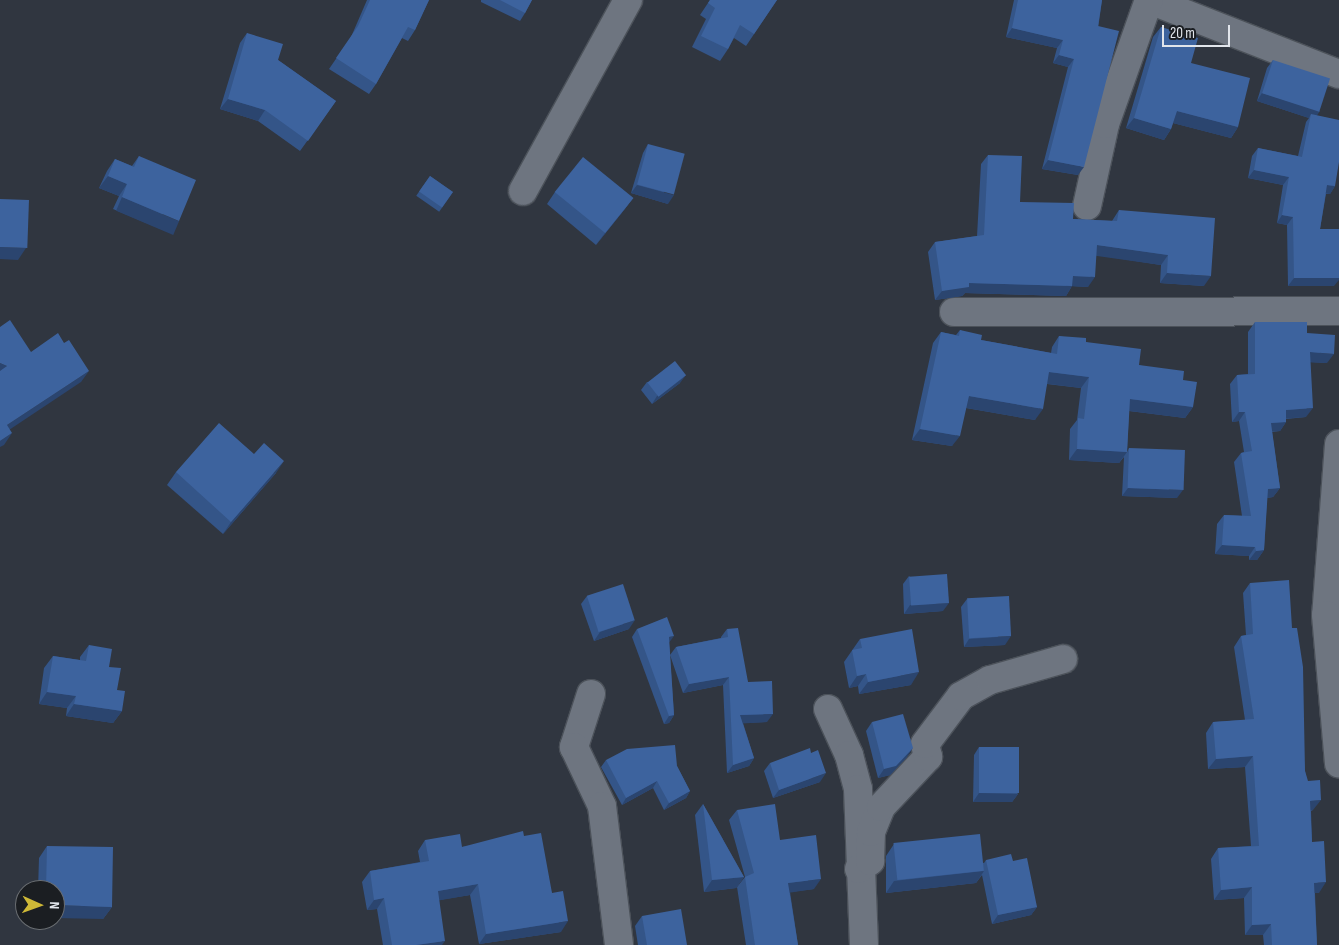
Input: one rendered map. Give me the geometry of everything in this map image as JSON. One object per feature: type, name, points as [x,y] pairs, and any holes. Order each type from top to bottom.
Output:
[{"type":"street","points":[[523,191],[628,0]]},
{"type":"street","points":[[1087,206],[1105,124],[1149,0],[1339,74]]},
{"type":"street","points":[[954,312],[1339,311]]},
{"type":"street","points":[[1339,444],[1332,616],[1339,763]]},
{"type":"street","points":[[859,870],[870,860],[871,832],[881,807],[928,757],[925,744],[961,696],[990,680],[1063,659]]},
{"type":"street","points":[[591,694],[574,747],[602,806],[619,945]]},
{"type":"street","points":[[828,709],[849,755],[858,789],[859,870],[864,945]]},
{"type":"building","points":[[370,0],[429,0],[415,30],[408,27],[376,84],[336,58],[358,26]]},
{"type":"building","points":[[500,0],[532,0],[525,13]]},
{"type":"building","points":[[710,0],[777,0],[754,34],[740,25],[728,49],[701,36],[715,8],[708,3]]},
{"type":"building","points":[[1018,0],[1102,0],[1098,26],[1119,31],[1084,167],[1048,160],[1074,59],[1059,55],[1063,40],[1012,28]]},
{"type":"building","points":[[1161,27],[1198,38],[1191,63],[1250,78],[1238,127],[1177,111],[1171,129],[1134,118]]},
{"type":"building","points":[[247,33],[283,44],[278,60],[336,101],[308,141],[265,110],[228,99]]},
{"type":"building","points":[[1273,60],[1330,79],[1319,112],[1262,93]]},
{"type":"building","points":[[1311,114],[1339,120],[1339,162],[1335,186],[1327,185],[1320,229],[1339,229],[1339,278],[1294,278],[1293,217],[1282,215],[1289,177],[1254,170],[1258,148],[1302,157]]},
{"type":"building","points":[[648,144],[685,154],[674,194],[637,185]]},
{"type":"building","points":[[988,155],[1022,156],[1020,202],[1074,203],[1073,219],[1117,221],[1119,210],[1215,218],[1211,276],[1167,273],[1168,255],[1097,245],[1095,277],[1073,276],[1072,286],[969,283],[969,287],[942,291],[935,242],[984,235]]},
{"type":"building","points":[[139,156],[196,180],[179,221],[122,197],[127,184],[108,176],[115,159],[134,167]]},
{"type":"building","points":[[583,157],[634,198],[605,233],[555,192]]},
{"type":"building","points":[[430,176],[453,192],[442,208],[419,192]]},
{"type":"building","points":[[0,199],[29,200],[27,248],[0,247]]},
{"type":"building","points":[[10,320],[31,352],[58,333],[64,343],[69,340],[89,371],[7,425],[12,433],[0,441],[0,371],[7,366],[0,363],[0,327]]},
{"type":"building","points":[[1255,322],[1307,322],[1307,333],[1335,335],[1334,354],[1310,352],[1313,408],[1286,410],[1286,422],[1271,423],[1280,488],[1268,489],[1264,550],[1256,551],[1255,547],[1222,545],[1224,515],[1251,516],[1241,453],[1252,451],[1245,412],[1239,412],[1237,375],[1255,374]]},
{"type":"building","points":[[960,330],[982,335],[981,340],[1057,354],[1059,336],[1086,338],[1086,342],[1141,349],[1139,365],[1184,371],[1183,380],[1197,382],[1193,407],[1130,399],[1127,452],[1077,449],[1078,418],[1084,419],[1089,377],[1049,372],[1043,409],[969,396],[960,436],[920,429],[941,332],[959,336]]},
{"type":"building","points":[[675,361],[686,375],[659,397],[647,383]]},
{"type":"building","points":[[219,423],[254,454],[264,443],[284,461],[231,522],[176,472]]},
{"type":"building","points":[[1129,448],[1185,450],[1184,490],[1128,488]]},
{"type":"building","points":[[947,574],[949,603],[911,606],[909,577]]},
{"type":"building","points":[[1289,580],[1292,628],[1297,628],[1303,667],[1305,771],[1308,781],[1320,780],[1321,800],[1310,801],[1312,842],[1324,841],[1326,882],[1314,883],[1317,945],[1272,945],[1271,924],[1252,925],[1252,887],[1221,890],[1218,848],[1259,846],[1253,756],[1216,759],[1213,722],[1254,719],[1241,636],[1253,634],[1250,583]]},
{"type":"building","points":[[623,584],[635,620],[599,632],[587,596]]},
{"type":"building","points":[[1009,596],[1011,636],[969,638],[967,598]]},
{"type":"building","points":[[667,617],[674,636],[669,637],[674,715],[669,716],[637,629]]},
{"type":"building","points":[[738,628],[748,682],[772,681],[773,714],[740,715],[754,758],[733,765],[729,677],[689,684],[676,647],[728,637],[727,629]]},
{"type":"building","points":[[912,629],[919,672],[868,682],[866,674],[857,676],[852,650],[862,648],[860,639]]},
{"type":"building","points":[[89,645],[112,649],[109,667],[121,668],[117,690],[125,691],[122,711],[74,704],[76,696],[47,692],[53,656],[86,661]]},
{"type":"building","points":[[903,714],[913,748],[896,766],[884,769],[872,722]]},
{"type":"building","points":[[675,745],[677,766],[690,791],[669,803],[657,781],[626,798],[606,760],[627,749]]},
{"type":"building","points":[[979,747],[1019,747],[1019,793],[979,793]]},
{"type":"building","points":[[810,748],[811,753],[818,750],[826,773],[779,790],[770,763]]},
{"type":"building","points":[[703,804],[744,877],[712,880]]},
{"type":"building","points":[[775,804],[780,840],[816,835],[821,879],[788,883],[798,945],[755,945],[745,877],[754,873],[737,810]]},
{"type":"building","points":[[523,831],[524,836],[541,833],[552,893],[563,891],[568,921],[486,934],[478,884],[438,891],[445,941],[416,945],[392,945],[384,898],[374,900],[370,871],[429,861],[425,840],[460,834],[462,847]]},
{"type":"building","points":[[980,834],[984,871],[897,880],[893,843]]},
{"type":"building","points":[[47,846],[113,847],[112,907],[65,905],[65,880],[46,880]]},
{"type":"building","points":[[1011,854],[1013,861],[1027,858],[1037,907],[998,915],[986,860]]},
{"type":"building","points":[[681,909],[687,945],[647,945],[642,916]]}]
